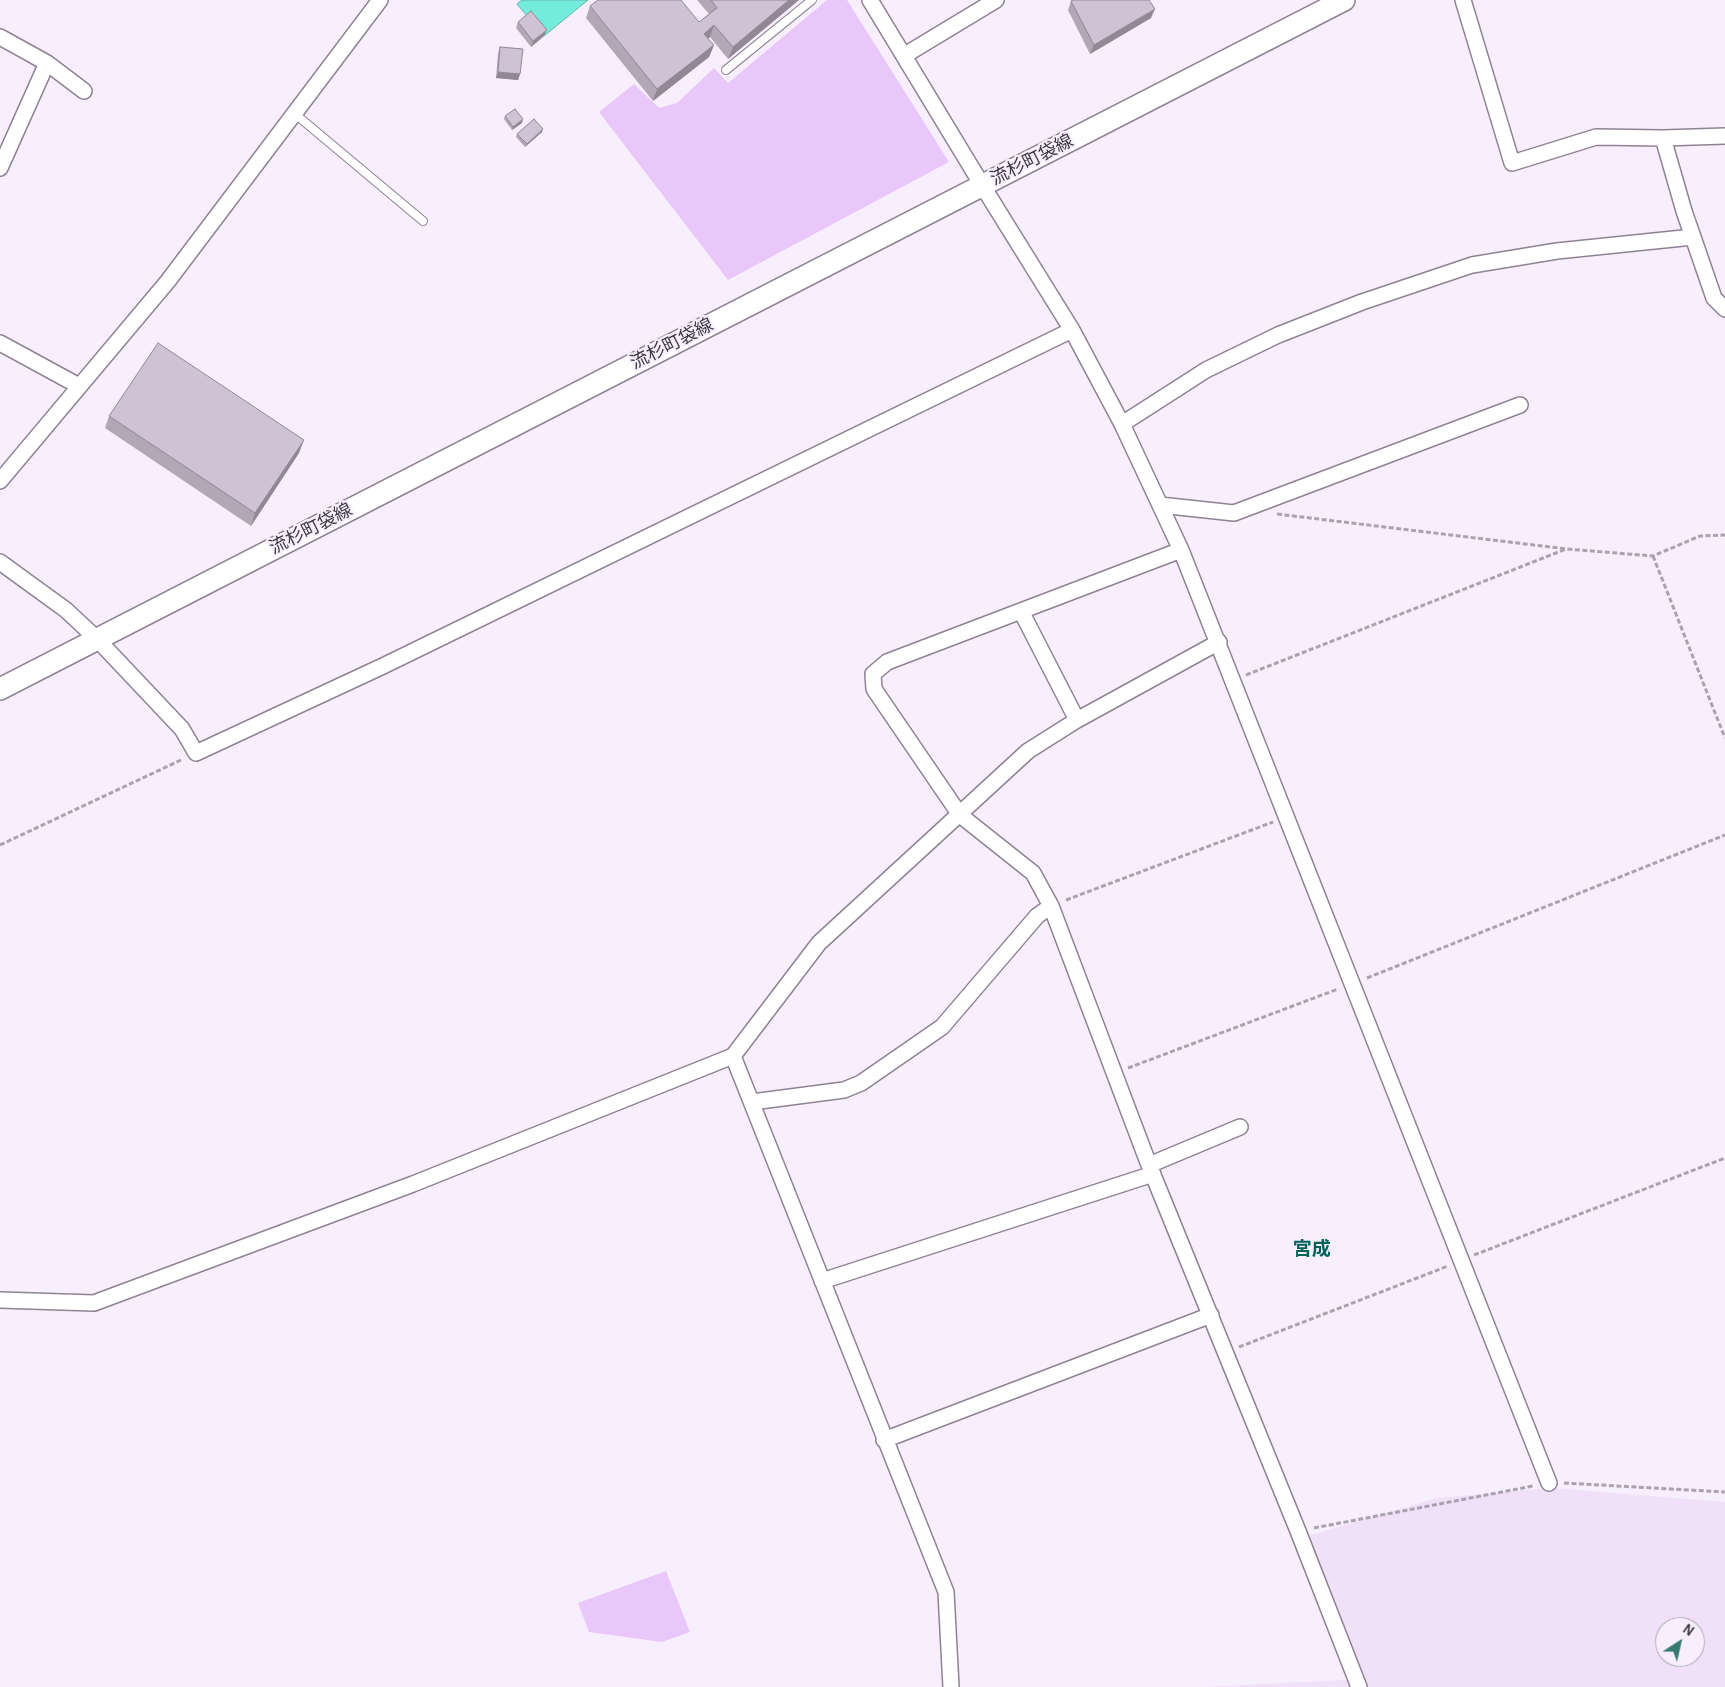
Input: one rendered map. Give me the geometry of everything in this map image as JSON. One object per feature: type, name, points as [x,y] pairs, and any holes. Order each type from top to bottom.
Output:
[{"type":"main road","name":"流杉町袋線","points":[[0,689],[1344,0]]},
{"type":"street","points":[[0,481],[168,281],[380,0]]},
{"type":"street","points":[[870,0],[1072,330],[1122,424],[1182,550],[1549,1483]]},
{"type":"street","points":[[905,55],[996,0]]},
{"type":"street","points":[[1463,0],[1512,163],[1596,137],[1664,138],[1725,136]]},
{"type":"street","points":[[0,37],[47,64],[84,92]]},
{"type":"street","points":[[0,168],[47,64]]},
{"type":"street","points":[[1664,138],[1693,237],[1714,298],[1725,309]]},
{"type":"street","points":[[1122,424],[1206,370],[1278,335],[1362,302],[1472,265],[1557,251],[1693,237]]},
{"type":"street","points":[[0,562],[66,610],[97,639],[182,729],[196,754],[401,657],[1072,330]]},
{"type":"street","points":[[0,343],[79,386]]},
{"type":"street","points":[[1160,505],[1234,513],[1520,405]]},
{"type":"street","points":[[1182,550],[887,662],[874,674],[874,688],[960,815],[1033,873],[1051,906],[1151,1170],[1211,1314],[1359,1687]]},
{"type":"street","points":[[1021,611],[1077,720]]},
{"type":"street","points":[[0,1300],[94,1303],[413,1184],[733,1056],[819,943],[1028,751],[1077,720],[1219,642]]},
{"type":"street","points":[[752,1102],[844,1090],[861,1083],[942,1027],[1036,916],[1051,906]]},
{"type":"street","points":[[733,1056],[946,1592],[951,1687]]},
{"type":"street","points":[[822,1282],[1151,1170],[1240,1127]]},
{"type":"street","points":[[884,1440],[1211,1314]]},
{"type":"lane","points":[[726,70],[812,0]]},
{"type":"lane","points":[[294,113],[423,221]]},
{"type":"path","points":[[1274,514],[1566,549],[1653,556],[1700,536],[1725,535]]},
{"type":"path","points":[[1234,679],[1566,549]]},
{"type":"path","points":[[1653,556],[1725,738]]},
{"type":"path","points":[[0,845],[196,754]]},
{"type":"path","points":[[1051,906],[1288,817]]},
{"type":"path","points":[[1114,1074],[1353,983],[1725,835]]},
{"type":"path","points":[[1298,1532],[1549,1483],[1725,1492]]},
{"type":"shaded area","points":[[522,0],[588,0],[544,36],[517,4]]},
{"type":"shaded area","points":[[827,0],[847,0],[949,162],[728,280],[599,112],[634,84],[659,108],[677,103],[714,68],[728,83]]},
{"type":"shaded area","points":[[1552,1488],[1725,1502],[1725,1687],[1202,1687],[1365,1679],[1307,1536],[1437,1498]]},
{"type":"shaded area","points":[[666,1571],[690,1632],[662,1642],[589,1632],[578,1603]]},
{"type":"building","points":[[598,0],[681,0],[699,22],[717,8],[711,0],[789,0],[733,47],[714,25],[704,34],[714,45],[657,89],[590,6]]},
{"type":"building","points":[[1149,0],[1155,9],[1094,45],[1071,1]]},
{"type":"building","points":[[531,11],[547,30],[533,41],[518,22]]},
{"type":"building","points":[[500,47],[523,49],[520,74],[498,72]]},
{"type":"building","points":[[515,109],[523,119],[513,127],[505,116]]},
{"type":"building","points":[[534,119],[543,129],[527,144],[517,134]]},
{"type":"building","points":[[158,343],[304,440],[255,513],[109,416]]},
{"type":"district","name":"宮成","points":[[1312,1249]]}]
